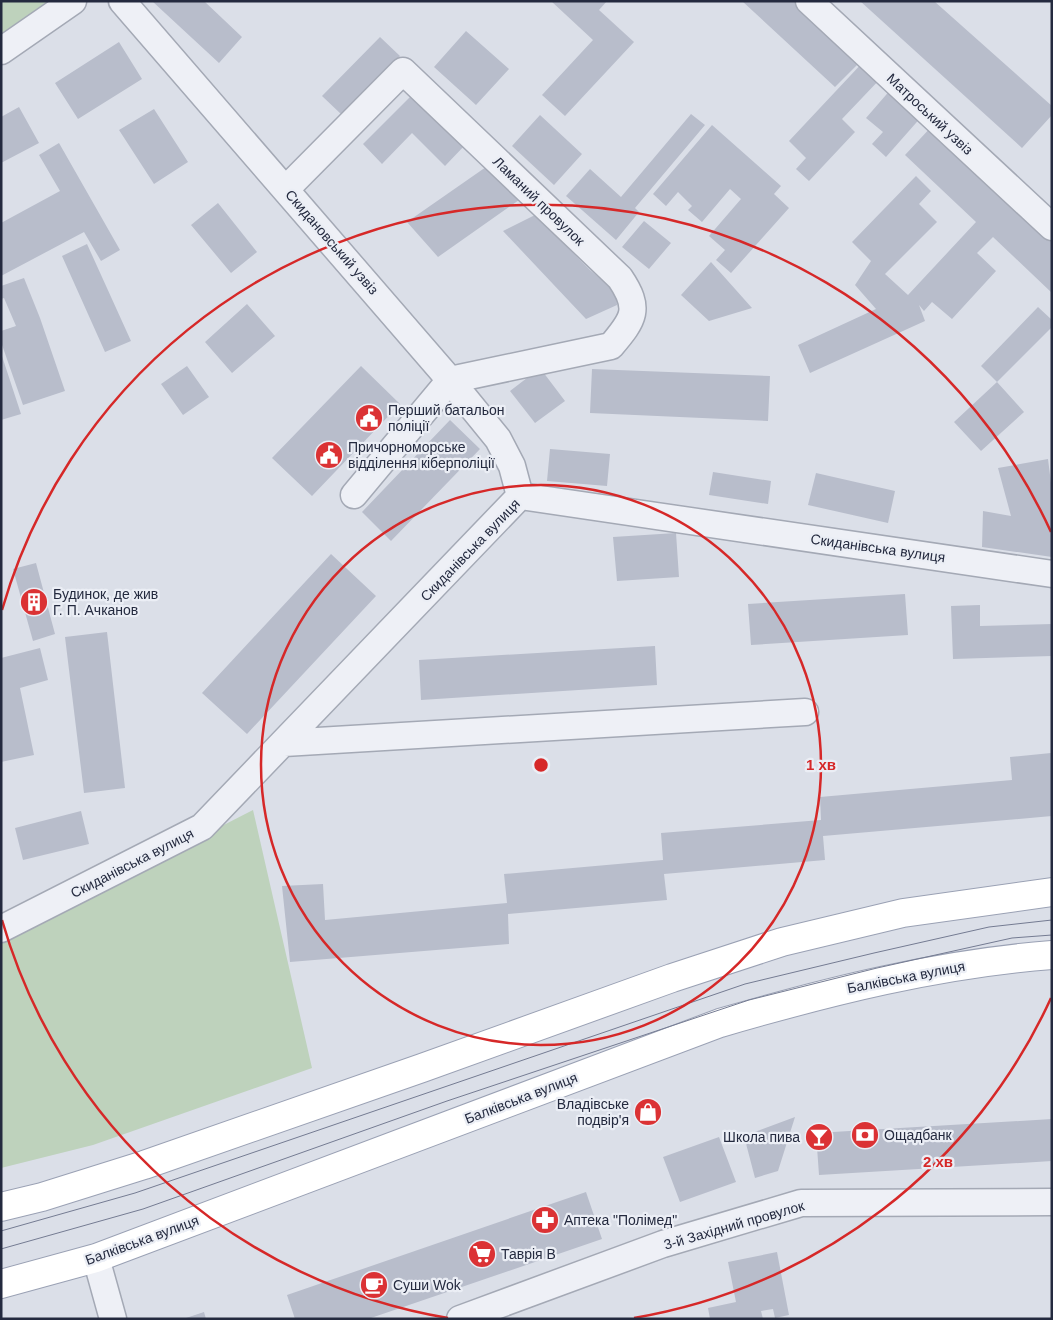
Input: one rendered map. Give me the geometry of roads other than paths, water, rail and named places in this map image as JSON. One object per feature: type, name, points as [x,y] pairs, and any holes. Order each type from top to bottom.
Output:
[{"type":"main road","points":[[1,1207],[42,1197],[144,1165],[431,1065],[672,978],[782,942],[903,913],[1052,892]]},
{"type":"main road","name":"Балківська вулиця","points":[[1,1284],[96,1258],[720,1022],[814,996],[937,969],[1052,955]]},
{"type":"street","points":[[1,51],[73,1]]},
{"type":"street","name":"Скидановський узвіз","points":[[122,1],[450,380],[498,440],[512,466],[520,496]]},
{"type":"street","name":"Матроський узвіз","points":[[809,1],[1052,227]]},
{"type":"street","name":"Ламаний провулок","points":[[286,190],[403,71],[620,278],[630,293],[634,309],[626,329],[611,346],[450,380]]},
{"type":"street","points":[[354,496],[450,380]]},
{"type":"street","name":"Скиданівська вулиця","points":[[1,928],[202,827],[520,496],[1052,574]]},
{"type":"street","points":[[284,743],[805,712]]},
{"type":"street","name":"3-й Західний провулок","points":[[460,1319],[663,1244],[801,1203],[1052,1202]]},
{"type":"street","points":[[96,1258],[112,1319]]},
{"type":"tram line","points":[[1,1231],[135,1193],[745,984],[989,927],[1052,920]]},
{"type":"tram line","points":[[1,1249],[143,1209],[447,1101],[749,1000],[877,968],[1012,938],[1052,935]]},
{"type":"place","name":"Перший батальон поліції","points":[[369,418]]},
{"type":"place","name":"Причорноморське відділення кіберполіції","points":[[329,455]]},
{"type":"place","name":"Будинок, де жив Г. П. Ачканов","points":[[34,602]]},
{"type":"place","name":"Владiвське подвiр'я","points":[[648,1112]]},
{"type":"place","name":"Ощадбанк","points":[[865,1135]]},
{"type":"place","name":"Школа пива","points":[[819,1137]]},
{"type":"place","name":"Аптека \"Полімед\"","points":[[545,1220]]},
{"type":"place","name":"Таврія В","points":[[482,1254]]},
{"type":"place","name":"Суши Wok","points":[[374,1285]]}]
